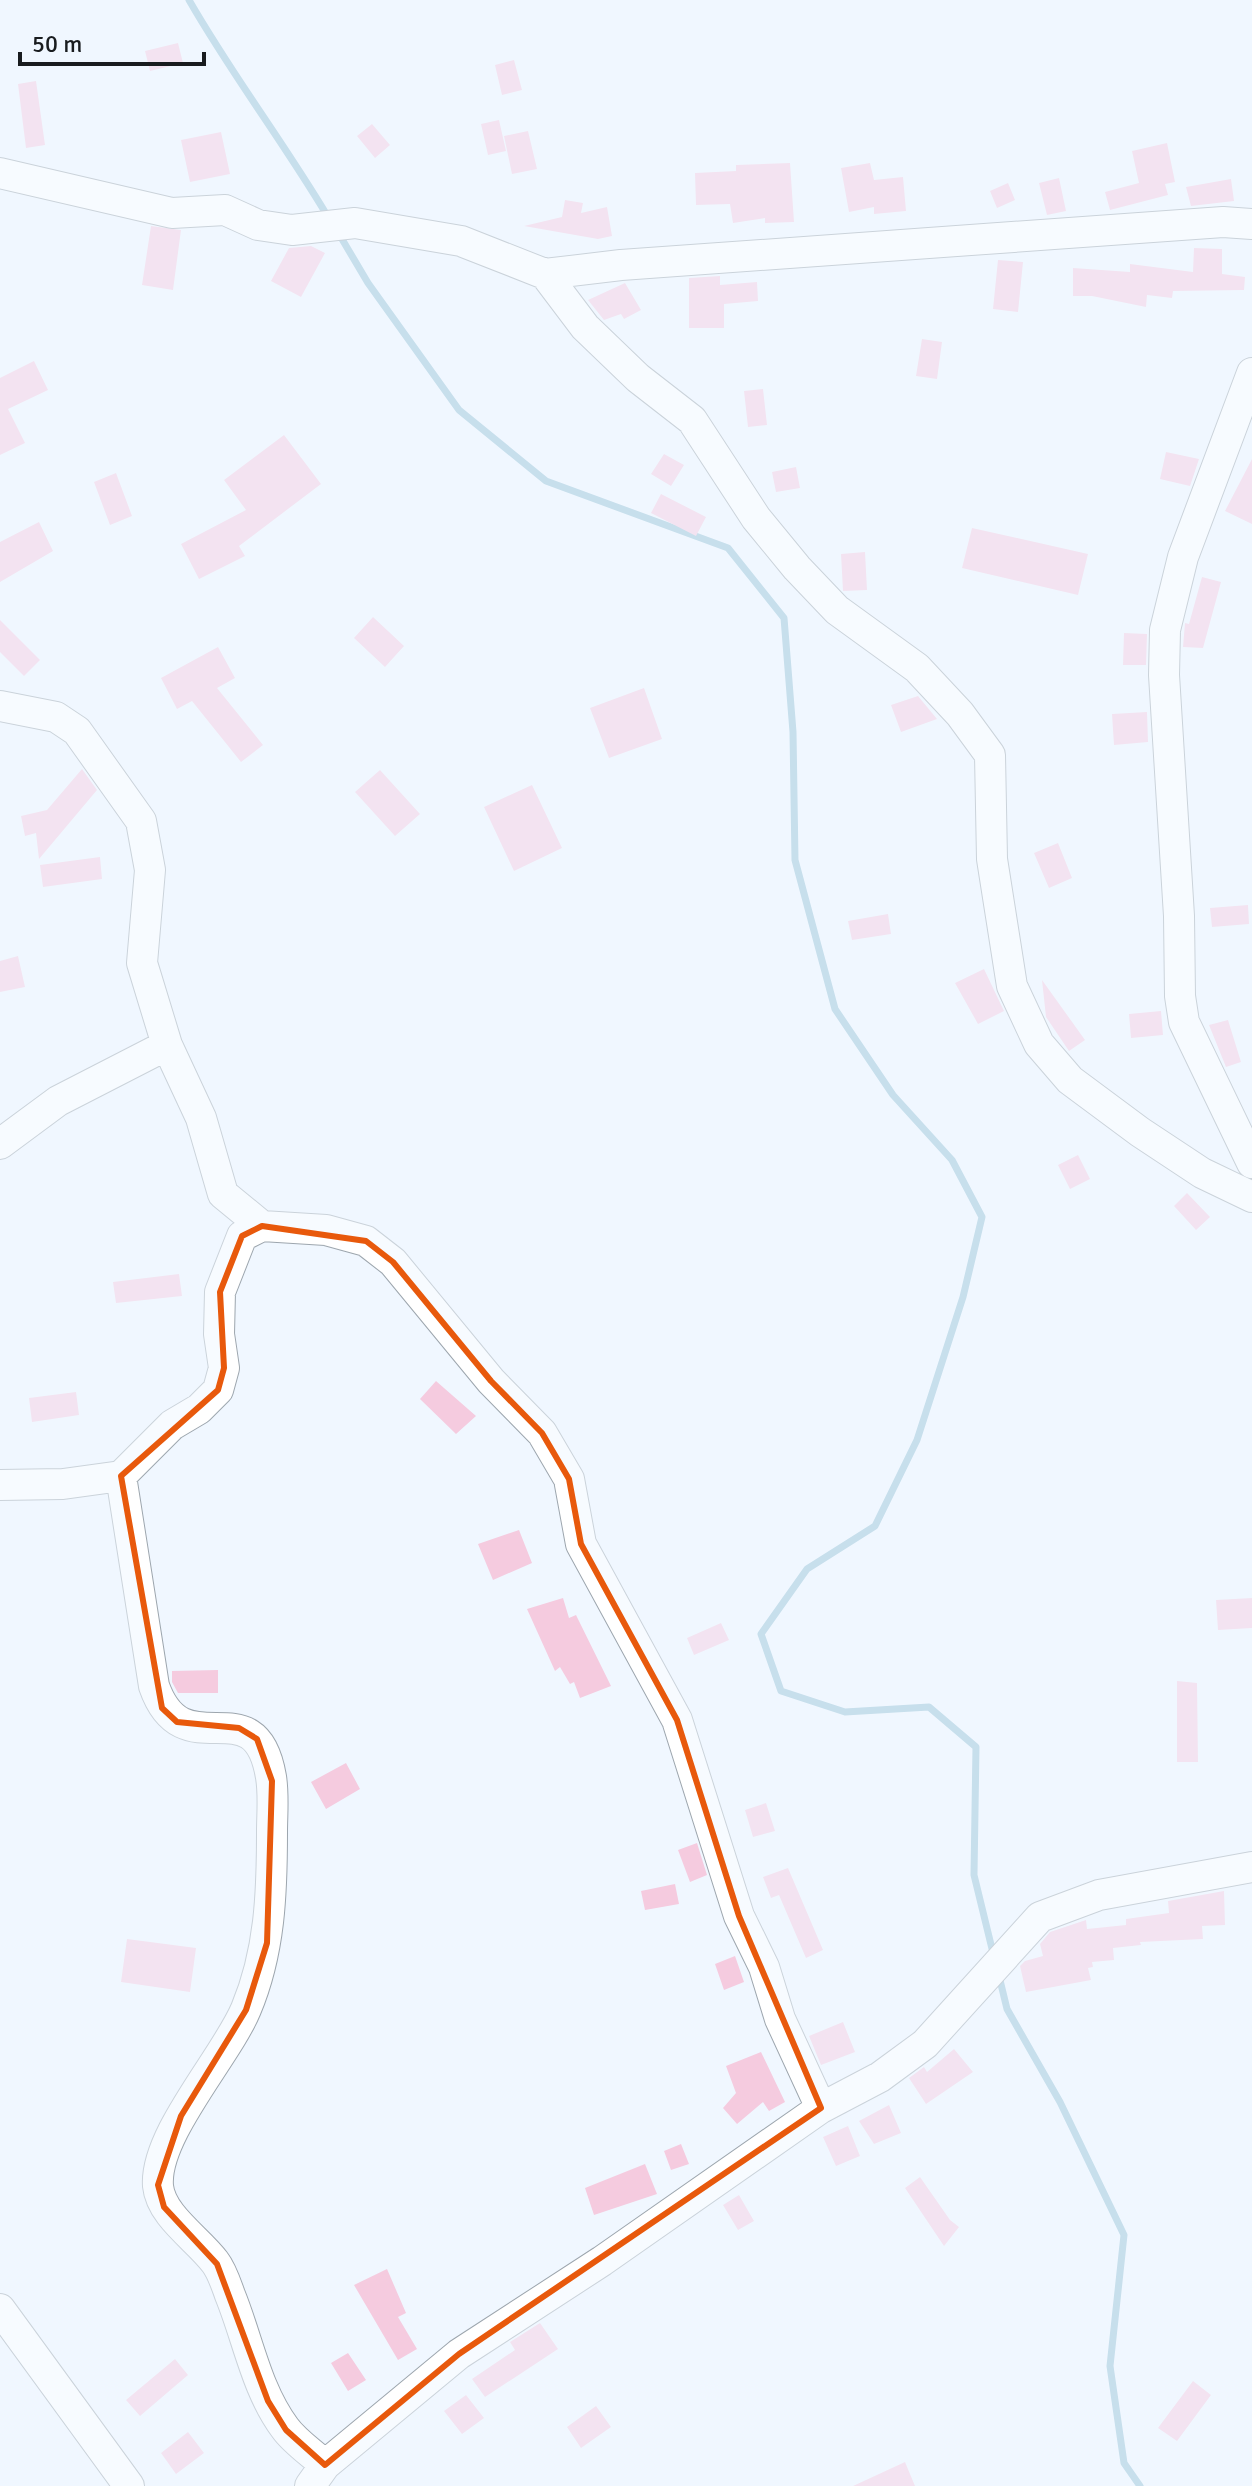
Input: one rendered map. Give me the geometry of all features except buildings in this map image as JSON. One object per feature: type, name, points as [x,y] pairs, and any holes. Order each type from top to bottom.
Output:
[{"type":"street","points":[[0,173],[172,213],[225,210],[258,225],[292,230],[355,223],[461,241],[545,274],[621,265],[1032,234],[1223,222],[1252,224]]},
{"type":"street","points":[[545,274],[585,327],[638,378],[692,420],[756,518],[797,568],[837,610],[917,668],[960,714],[990,755],[992,859],[1012,986],[1039,1044],[1070,1080],[1140,1132],[1202,1173],[1252,1197]]},
{"type":"street","points":[[1252,373],[1183,557],[1165,630],[1164,675],[1179,916],[1180,996],[1184,1022],[1252,1163]]},
{"type":"street","points":[[0,706],[56,717],[77,731],[141,821],[150,870],[142,963],[167,1045],[201,1118],[223,1194],[262,1226]]},
{"type":"street","points":[[0,1144],[58,1101],[167,1045]]},
{"type":"street","points":[[0,1485],[63,1484],[121,1476],[172,1425],[199,1409],[218,1390],[224,1368],[219,1334],[220,1292],[242,1236],[262,1226],[326,1230],[366,1241],[393,1262],[491,1381],[542,1433],[569,1479],[581,1544],[677,1720],[739,1916],[764,1967],[780,2019],[821,2108]]},
{"type":"street","points":[[121,1476],[154,1686],[162,1708],[177,1722],[202,1729],[239,1728],[257,1739],[272,1781],[272,1870],[267,1943],[246,2010],[181,2116],[165,2153],[158,2185],[164,2207],[217,2264],[268,2401],[318,2475],[459,2354],[602,2261],[821,2108],[880,2077],[925,2044],[1040,1917],[1099,1895],[1252,1867]]},
{"type":"street","points":[[0,2309],[129,2486]]},
{"type":"highlighted area","points":[[262,1226],[366,1241],[393,1262],[491,1381],[542,1433],[569,1479],[581,1544],[677,1720],[739,1916],[821,2108],[459,2354],[325,2465],[286,2430],[268,2401],[217,2264],[164,2207],[158,2185],[181,2116],[246,2010],[267,1943],[272,1781],[257,1739],[239,1728],[177,1722],[162,1708],[121,1476],[218,1390],[224,1368],[220,1292],[242,1236]]},
{"type":"waterway","points":[[189,0],[328,217]]},
{"type":"waterway","points":[[339,234],[368,283],[459,410],[546,481],[728,548],[784,618],[793,732],[795,860],[835,1009],[893,1095],[952,1160],[982,1217],[963,1297],[917,1440],[875,1526],[807,1569],[761,1634],[781,1691],[845,1712],[929,1707],[976,1747],[974,1875],[994,1957]]},
{"type":"waterway","points":[[999,1976],[1007,2009],[1060,2102],[1124,2235],[1110,2366],[1124,2463],[1140,2486]]}]
